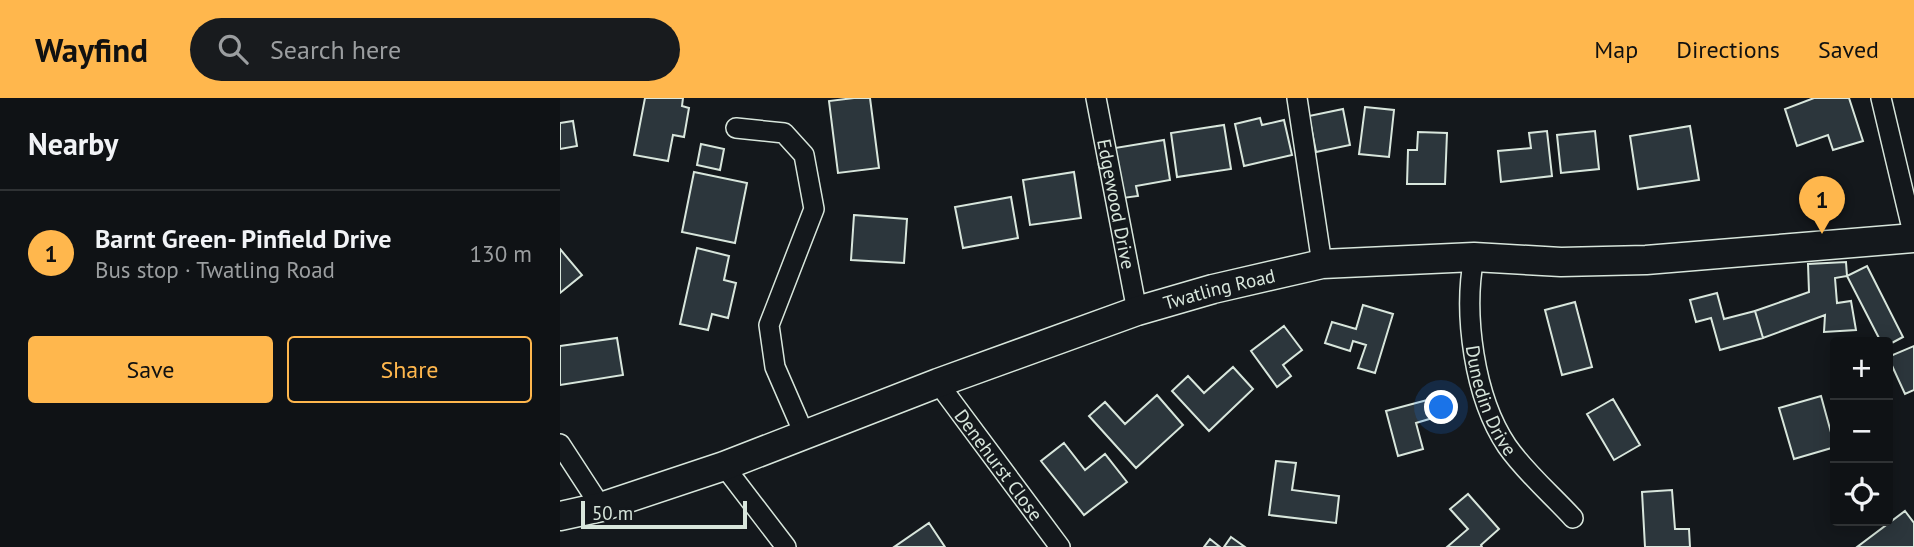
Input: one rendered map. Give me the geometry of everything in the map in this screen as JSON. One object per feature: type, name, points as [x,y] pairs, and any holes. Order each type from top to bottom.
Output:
[{"type":"street","name":"Edgewood Drive","points":[[1096,98],[1137,311]]},
{"type":"street","points":[[1297,98],[1322,264]]},
{"type":"street","points":[[1881,98],[1914,238]]},
{"type":"street","points":[[736,128],[784,133],[804,155],[814,209],[769,325],[775,367],[805,436]]},
{"type":"street","name":"Twatling Road","points":[[560,516],[601,507],[724,466],[938,383],[1137,311],[1213,289],[1322,264],[1474,257],[1561,262],[1646,260],[1914,238]]},
{"type":"street","name":"Dunedin Drive","points":[[1474,257],[1468,284],[1472,346],[1490,411],[1507,446],[1573,518]]},
{"type":"street","name":"Denehurst Close","points":[[938,383],[1060,547]]},
{"type":"street","points":[[560,444],[601,507]]},
{"type":"street","points":[[724,466],[786,547]]},
{"type":"building","points":[[645,98],[683,98],[682,106],[689,108],[684,137],[673,135],[668,161],[634,155]]},
{"type":"building","points":[[870,98],[879,168],[838,173],[829,101]]},
{"type":"building","points":[[1814,98],[1849,98],[1863,141],[1833,150],[1828,135],[1797,146],[1785,109]]},
{"type":"building","points":[[1365,107],[1394,110],[1389,157],[1359,154]]},
{"type":"building","points":[[1343,109],[1350,145],[1316,152],[1309,116]]},
{"type":"building","points":[[1260,118],[1262,125],[1284,120],[1292,155],[1244,166],[1235,124]]},
{"type":"building","points":[[573,121],[577,146],[560,149],[560,123]]},
{"type":"building","points":[[1224,125],[1231,169],[1177,177],[1171,133]]},
{"type":"building","points":[[1690,126],[1699,180],[1638,189],[1630,136]]},
{"type":"building","points":[[1547,131],[1552,176],[1501,182],[1498,151],[1531,148],[1529,133]]},
{"type":"building","points":[[1595,131],[1599,169],[1561,173],[1557,135]]},
{"type":"building","points":[[1418,132],[1447,133],[1445,184],[1407,184],[1408,150],[1417,150]]},
{"type":"building","points":[[1164,140],[1170,180],[1136,186],[1138,196],[1123,198],[1115,148]]},
{"type":"building","points":[[701,144],[724,149],[720,170],[697,165]]},
{"type":"building","points":[[694,172],[747,183],[735,243],[682,232]]},
{"type":"building","points":[[1074,172],[1081,218],[1030,225],[1023,180]]},
{"type":"building","points":[[1011,197],[1018,238],[963,248],[955,207]]},
{"type":"building","points":[[854,215],[907,219],[904,263],[851,260]]},
{"type":"building","points":[[697,248],[729,256],[724,280],[736,283],[728,318],[712,314],[708,330],[680,324]]},
{"type":"building","points":[[560,249],[582,275],[560,293]]},
{"type":"building","points":[[1846,262],[1847,276],[1835,278],[1837,303],[1851,301],[1856,330],[1824,332],[1825,315],[1763,338],[1755,311],[1809,292],[1808,264]]},
{"type":"building","points":[[1867,266],[1903,337],[1893,342],[1893,337],[1878,337],[1847,276]]},
{"type":"building","points":[[1717,293],[1724,319],[1755,311],[1763,338],[1720,350],[1711,318],[1696,322],[1690,300]]},
{"type":"building","points":[[1575,302],[1592,367],[1562,375],[1545,310]]},
{"type":"building","points":[[1363,305],[1393,314],[1375,373],[1358,368],[1366,345],[1353,341],[1350,351],[1325,343],[1332,322],[1356,329]]},
{"type":"building","points":[[1284,326],[1302,350],[1283,365],[1291,376],[1277,387],[1251,351]]},
{"type":"building","points":[[617,338],[623,375],[560,385],[560,346]]},
{"type":"building","points":[[1914,346],[1914,390],[1905,394],[1893,368],[1893,355]]},
{"type":"building","points":[[1233,367],[1253,389],[1209,431],[1172,391],[1188,376],[1204,393]]},
{"type":"building","points":[[1157,395],[1183,425],[1136,468],[1089,416],[1105,402],[1125,424]]},
{"type":"building","points":[[1821,396],[1830,429],[1830,448],[1794,459],[1779,408]]},
{"type":"building","points":[[1431,399],[1436,417],[1416,423],[1423,449],[1398,456],[1386,411]]},
{"type":"building","points":[[1613,399],[1640,445],[1614,460],[1587,414]]},
{"type":"building","points":[[1064,443],[1085,470],[1105,454],[1127,482],[1084,515],[1041,461]]},
{"type":"building","points":[[1276,461],[1296,463],[1292,490],[1339,496],[1336,523],[1269,515]]},
{"type":"building","points":[[1672,490],[1675,529],[1689,529],[1690,547],[1645,547],[1642,492]]},
{"type":"building","points":[[1468,494],[1499,529],[1481,545],[1482,547],[1447,547],[1468,529],[1450,509]]},
{"type":"building","points":[[1905,511],[1914,523],[1914,547],[1857,547],[1885,526],[1893,526],[1893,520]]},
{"type":"building","points":[[929,523],[945,547],[894,547]]},
{"type":"building","points":[[1231,537],[1245,547],[1224,547]]},
{"type":"building","points":[[1210,539],[1220,547],[1204,547]]},
{"type":"place","name":"Barnt Green- Pinfield Drive","points":[[1822,234]]}]
